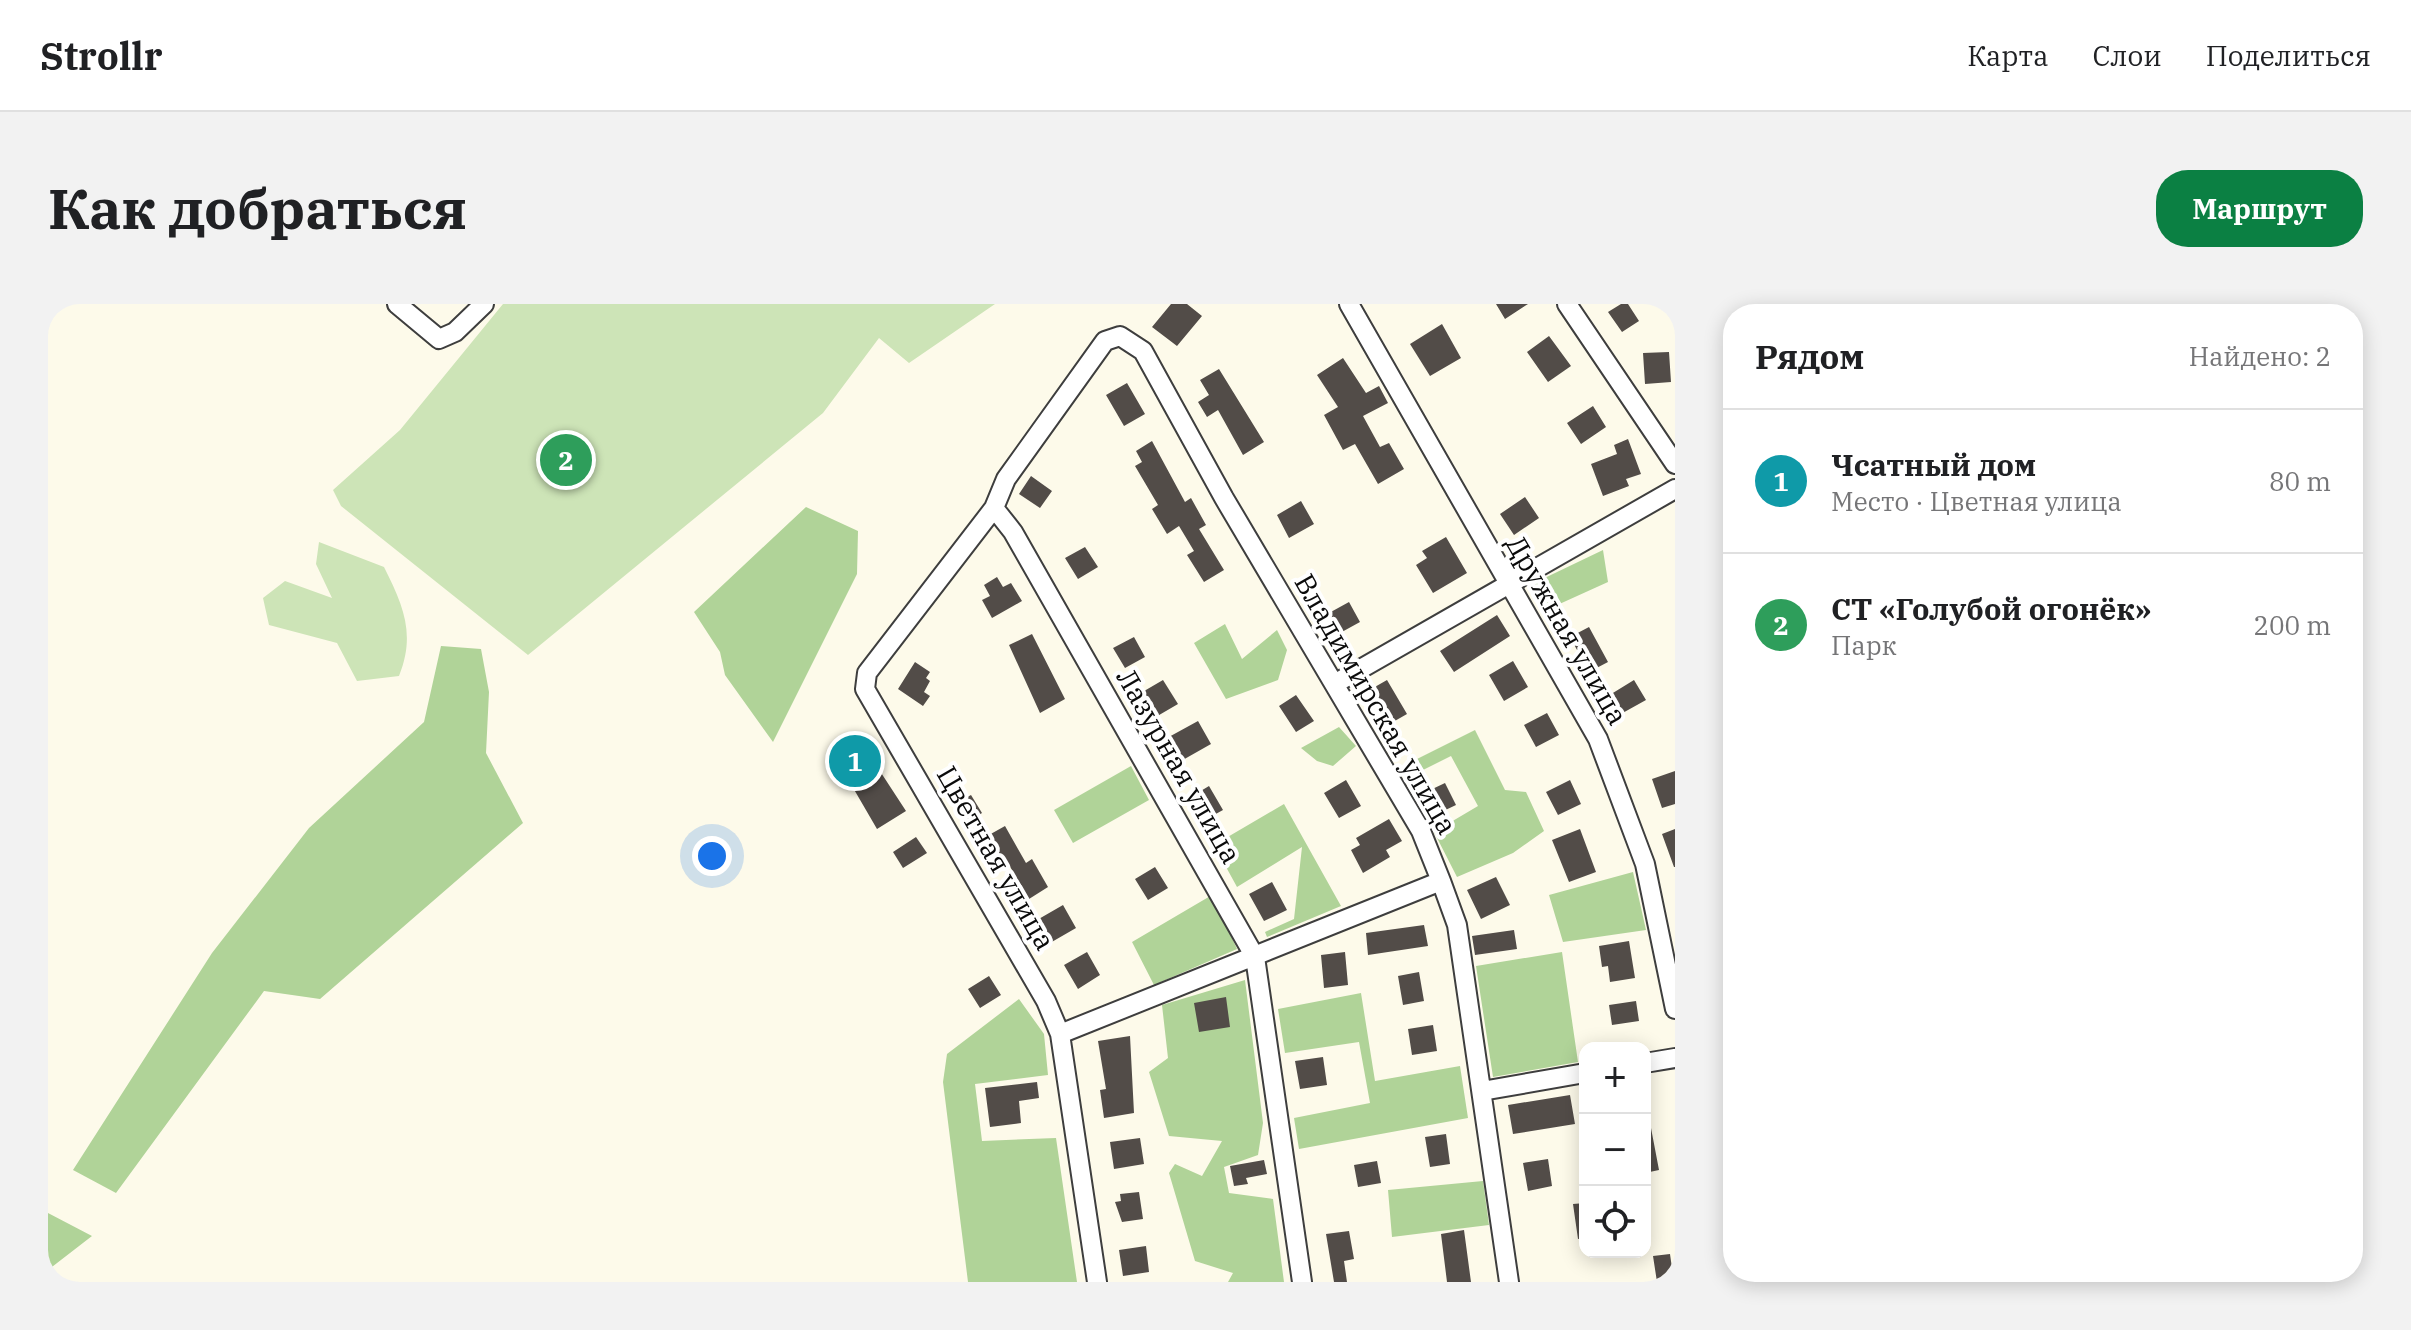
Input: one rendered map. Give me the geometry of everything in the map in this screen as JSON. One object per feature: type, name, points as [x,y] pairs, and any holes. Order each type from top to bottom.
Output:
[{"type":"street","points":[[397,304],[447,336],[484,304]]},
{"type":"street","name":"Дружная улица","points":[[1349,304],[1598,739],[1620,790],[1645,864],[1675,1009]]},
{"type":"street","points":[[1567,304],[1675,464]]},
{"type":"street","name":"Владимирская улица","points":[[994,508],[1006,479],[1105,341],[1120,336],[1143,351],[1224,498],[1421,831],[1441,881],[1457,925],[1509,1282]]},
{"type":"street","points":[[1336,683],[1509,585],[1570,546],[1675,489]]},
{"type":"street","name":"Лазурная улица","points":[[994,508],[1013,532],[1255,957],[1302,1282]]},
{"type":"street","name":"Цветная улица","points":[[994,508],[867,673],[865,689],[1046,1001],[1060,1034],[1097,1282]]},
{"type":"street","points":[[1060,1034],[1441,881]]},
{"type":"street","points":[[1651,1062],[1675,1058]]},
{"type":"street","points":[[1482,1091],[1579,1074]]},
{"type":"green space","points":[[503,304],[995,304],[909,363],[879,338],[823,413],[528,655],[341,506],[333,490],[400,430]]},
{"type":"green space","points":[[806,507],[858,531],[857,574],[773,742],[725,675],[720,652],[694,612]]},
{"type":"green space","points":[[319,542],[384,567],[402,607],[407,633],[399,676],[357,681],[337,643],[269,625],[263,598],[285,581],[332,598],[316,564]]},
{"type":"green space","points":[[1603,550],[1608,582],[1544,611],[1530,585]]},
{"type":"green space","points":[[1225,624],[1242,659],[1277,630],[1287,650],[1278,680],[1226,699],[1194,643]]},
{"type":"green space","points":[[441,646],[481,649],[489,692],[486,753],[523,823],[320,999],[264,991],[116,1193],[73,1170],[212,953],[309,828],[424,722]]},
{"type":"green space","points":[[1339,727],[1356,746],[1333,766],[1317,761],[1301,748]]},
{"type":"green space","points":[[1475,730],[1505,790],[1526,792],[1544,831],[1513,853],[1457,877],[1434,832],[1478,806],[1451,756],[1409,777],[1403,766]]},
{"type":"green space","points":[[1131,766],[1149,800],[1073,843],[1054,810]]},
{"type":"green space","points":[[1284,804],[1341,906],[1267,937],[1265,932],[1294,919],[1302,847],[1237,887],[1214,845]]},
{"type":"green space","points":[[1633,872],[1646,930],[1563,942],[1549,895]]},
{"type":"green space","points":[[1212,895],[1237,949],[1154,985],[1132,942]]},
{"type":"green space","points":[[1562,952],[1578,1062],[1493,1077],[1476,966]]},
{"type":"green space","points":[[1245,980],[1263,1123],[1258,1155],[1224,1167],[1229,1193],[1273,1199],[1284,1282],[1228,1282],[1233,1273],[1195,1261],[1169,1173],[1175,1164],[1202,1176],[1222,1141],[1169,1136],[1149,1072],[1168,1058],[1162,1005]]},
{"type":"green space","points":[[1361,993],[1375,1081],[1460,1066],[1468,1118],[1299,1149],[1294,1118],[1370,1103],[1359,1042],[1285,1053],[1278,1009]]},
{"type":"green space","points":[[1019,999],[1044,1034],[1048,1075],[975,1084],[982,1141],[1056,1138],[1077,1282],[968,1282],[943,1082],[947,1054]]},
{"type":"green space","points":[[1483,1181],[1489,1225],[1392,1237],[1388,1190]]},
{"type":"green space","points":[[48,1213],[92,1236],[48,1270]]},
{"type":"building","points":[[1171,304],[1187,304],[1202,316],[1177,346],[1152,327]]},
{"type":"building","points":[[1496,304],[1528,304],[1505,319]]},
{"type":"building","points":[[1621,304],[1628,304],[1639,321],[1622,332],[1608,312]]},
{"type":"building","points":[[1442,324],[1461,358],[1430,376],[1410,344]]},
{"type":"building","points":[[1549,336],[1571,366],[1548,382],[1527,352]]},
{"type":"building","points":[[1669,352],[1671,382],[1645,384],[1643,353]]},
{"type":"building","points":[[1343,358],[1366,393],[1379,386],[1388,403],[1363,416],[1380,447],[1389,443],[1404,469],[1378,484],[1355,444],[1343,450],[1324,415],[1338,407],[1317,375]]},
{"type":"building","points":[[1219,369],[1264,442],[1243,455],[1218,410],[1207,417],[1198,402],[1209,395],[1200,380]]},
{"type":"building","points":[[1127,383],[1145,414],[1124,426],[1106,395]]},
{"type":"building","points":[[1593,406],[1606,427],[1581,444],[1567,423]]},
{"type":"building","points":[[1628,439],[1641,474],[1626,479],[1629,486],[1603,496],[1591,464],[1617,454],[1614,445]]},
{"type":"building","points":[[1152,441],[1185,502],[1191,498],[1206,525],[1199,529],[1224,570],[1204,582],[1187,555],[1194,551],[1179,526],[1167,534],[1152,509],[1158,505],[1135,466],[1142,462],[1136,451]]},
{"type":"building","points":[[1031,476],[1052,491],[1040,508],[1019,494]]},
{"type":"building","points":[[1525,497],[1539,518],[1514,535],[1500,514]]},
{"type":"building","points":[[1301,501],[1314,524],[1289,538],[1277,515]]},
{"type":"building","points":[[1446,537],[1467,573],[1433,593],[1416,565],[1427,558],[1422,551]]},
{"type":"building","points":[[1085,547],[1098,567],[1078,579],[1065,558]]},
{"type":"building","points":[[997,577],[1003,587],[1011,583],[1022,601],[992,618],[982,600],[990,596],[984,585]]},
{"type":"building","points":[[1349,602],[1360,622],[1340,633],[1329,613]]},
{"type":"building","points":[[1497,615],[1510,636],[1454,672],[1440,651]]},
{"type":"building","points":[[1589,627],[1608,662],[1589,672],[1570,637]]},
{"type":"building","points":[[1032,634],[1065,699],[1040,713],[1009,645]]},
{"type":"building","points":[[1134,637],[1145,657],[1125,668],[1113,648]]},
{"type":"building","points":[[1513,661],[1528,687],[1504,701],[1489,675]]},
{"type":"building","points":[[915,662],[930,672],[926,678],[930,681],[924,692],[930,696],[923,706],[898,689]]},
{"type":"building","points":[[1163,680],[1178,704],[1154,718],[1139,694]]},
{"type":"building","points":[[1387,680],[1407,714],[1386,726],[1366,692]]},
{"type":"building","points":[[1634,680],[1646,700],[1619,715],[1608,696]]},
{"type":"building","points":[[1296,695],[1314,721],[1296,732],[1279,706]]},
{"type":"building","points":[[1547,713],[1559,735],[1536,747],[1524,725]]},
{"type":"building","points":[[1198,721],[1211,744],[1181,761],[1167,738]]},
{"type":"building","points":[[859,739],[906,811],[877,829],[834,755]]},
{"type":"building","points":[[1675,771],[1675,804],[1662,808],[1652,779]]},
{"type":"building","points":[[1346,780],[1361,806],[1339,818],[1324,793]]},
{"type":"building","points":[[1570,780],[1581,804],[1558,815],[1546,792]]},
{"type":"building","points":[[1445,783],[1456,805],[1437,814],[1426,792]]},
{"type":"building","points":[[1209,786],[1223,810],[1203,821],[1189,798]]},
{"type":"building","points":[[971,795],[982,813],[969,821],[958,802]]},
{"type":"building","points":[[1389,819],[1402,841],[1386,850],[1390,857],[1363,873],[1351,850],[1360,845],[1356,838]]},
{"type":"building","points":[[1005,826],[1026,863],[1032,859],[1048,887],[1029,899],[1005,858],[994,864],[980,840]]},
{"type":"building","points":[[1580,829],[1596,872],[1569,882],[1552,840]]},
{"type":"building","points":[[1675,829],[1675,867],[1674,867],[1662,834]]},
{"type":"building","points":[[916,837],[927,853],[903,868],[893,852]]},
{"type":"building","points":[[1155,867],[1168,888],[1148,900],[1135,879]]},
{"type":"building","points":[[1496,877],[1510,905],[1481,919],[1467,890]]},
{"type":"building","points":[[1272,882],[1287,910],[1264,921],[1249,894]]},
{"type":"building","points":[[1063,905],[1076,928],[1050,943],[1037,920]]},
{"type":"building","points":[[1424,925],[1428,946],[1368,955],[1366,933]]},
{"type":"building","points":[[1514,930],[1517,949],[1475,955],[1472,936]]},
{"type":"building","points":[[1629,941],[1635,978],[1610,982],[1608,966],[1602,967],[1599,946]]},
{"type":"building","points":[[1087,952],[1100,975],[1078,989],[1064,965]]},
{"type":"building","points":[[1345,952],[1348,985],[1324,988],[1321,955]]},
{"type":"building","points":[[1419,972],[1424,1001],[1403,1005],[1398,976]]},
{"type":"building","points":[[989,976],[1001,995],[980,1008],[968,989]]},
{"type":"building","points":[[1226,997],[1230,1027],[1199,1032],[1194,1003]]},
{"type":"building","points":[[1636,1001],[1639,1021],[1612,1025],[1609,1005]]},
{"type":"building","points":[[1433,1025],[1437,1051],[1412,1055],[1408,1029]]},
{"type":"building","points":[[1130,1036],[1134,1113],[1104,1118],[1100,1090],[1106,1089],[1098,1041]]},
{"type":"building","points":[[1323,1057],[1327,1085],[1300,1089],[1295,1061]]},
{"type":"building","points":[[1037,1082],[1039,1098],[1019,1101],[1021,1123],[990,1127],[985,1088]]},
{"type":"building","points":[[1570,1095],[1575,1124],[1513,1134],[1508,1105]]},
{"type":"building","points":[[1651,1128],[1659,1170],[1651,1172]]},
{"type":"building","points":[[1446,1134],[1450,1164],[1430,1167],[1425,1137]]},
{"type":"building","points":[[1140,1138],[1144,1164],[1114,1169],[1110,1142]]},
{"type":"building","points":[[1548,1159],[1552,1186],[1528,1191],[1523,1163]]},
{"type":"building","points":[[1264,1160],[1267,1174],[1246,1178],[1248,1184],[1234,1186],[1230,1166]]},
{"type":"building","points":[[1377,1161],[1381,1183],[1358,1187],[1354,1165]]},
{"type":"building","points":[[1139,1192],[1143,1219],[1122,1222],[1115,1202],[1121,1201],[1120,1194]]},
{"type":"building","points":[[1573,1204],[1579,1204],[1579,1239],[1578,1239]]},
{"type":"building","points":[[1464,1230],[1471,1282],[1447,1282],[1441,1234]]},
{"type":"building","points":[[1349,1231],[1354,1259],[1344,1261],[1347,1282],[1334,1282],[1326,1234]]},
{"type":"building","points":[[1146,1246],[1149,1272],[1123,1276],[1119,1250]]},
{"type":"building","points":[[1670,1254],[1674,1282],[1657,1282],[1653,1256]]},
{"type":"place","name":"СТ «Голубой огонёк»","points":[[566,460]]},
{"type":"place","name":"Чсатный дом","points":[[855,761]]}]
